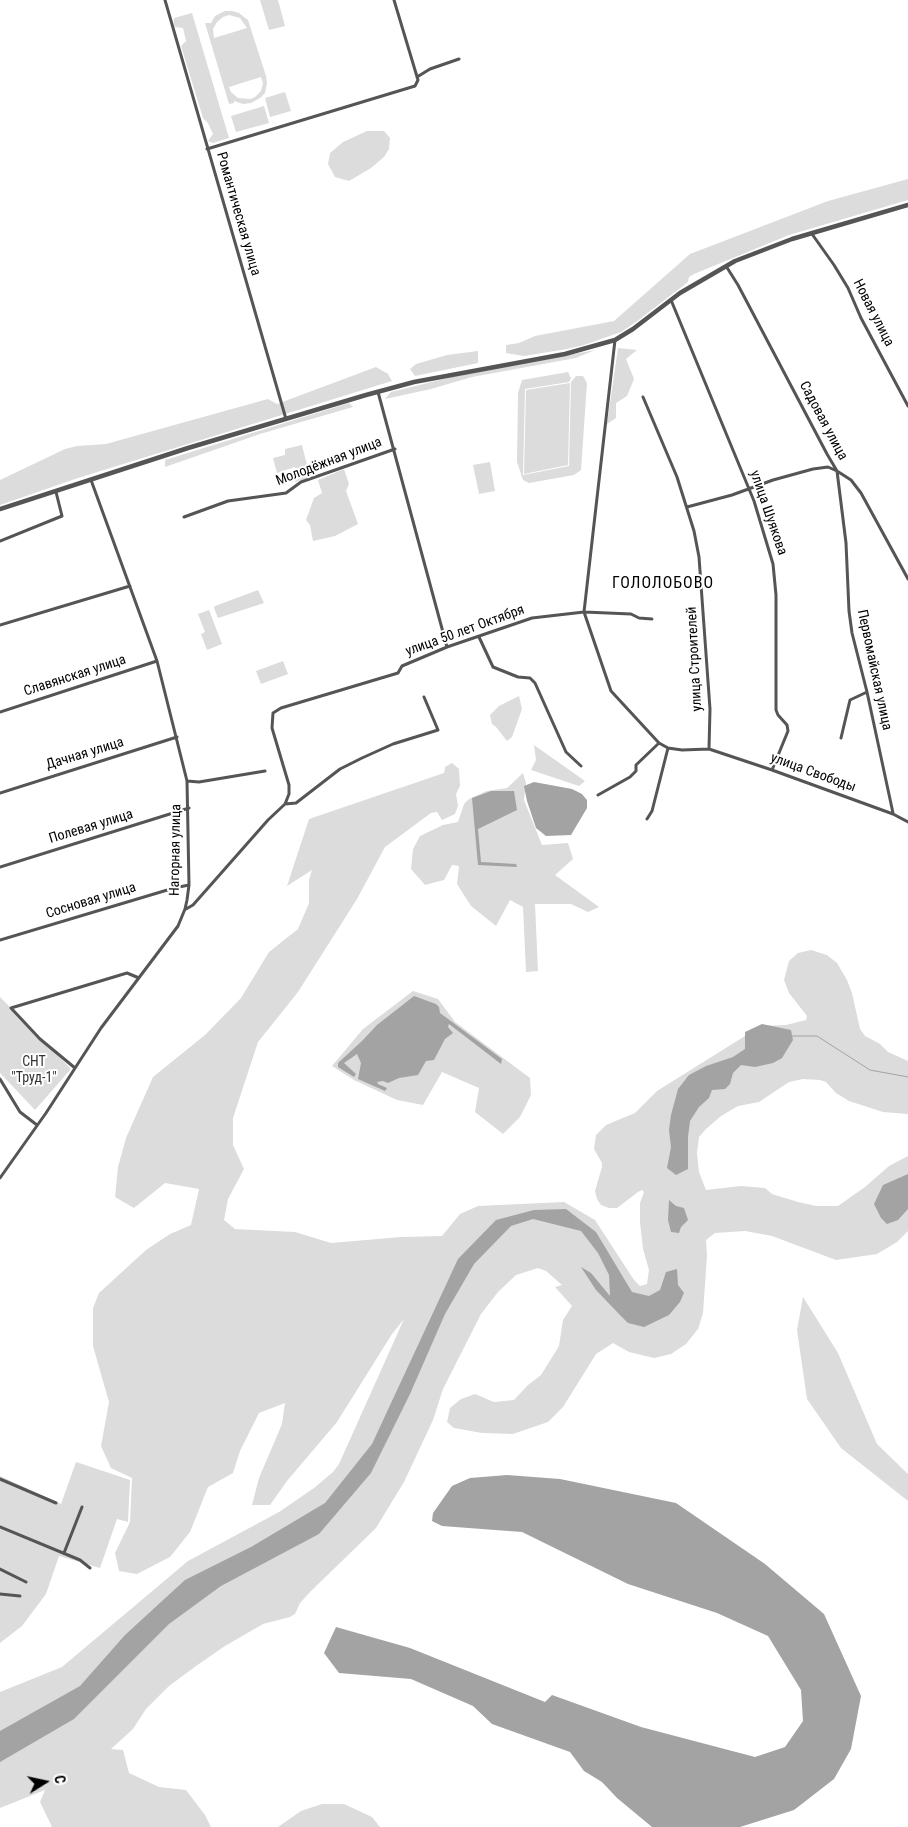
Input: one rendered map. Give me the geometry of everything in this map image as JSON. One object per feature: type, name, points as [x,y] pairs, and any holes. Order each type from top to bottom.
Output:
[{"type":"street","name":"Романтическая улица","points":[[165,0],[286,419]]},
{"type":"street","points":[[207,149],[415,86],[418,80],[394,0]]},
{"type":"street","points":[[417,77],[430,69],[459,59]]},
{"type":"street","points":[[0,509],[286,419],[414,382],[565,354],[615,340],[633,329],[671,300],[726,266],[769,248],[908,205]]},
{"type":"street","name":"Новая улица","points":[[812,234],[848,288],[861,318],[908,406]]},
{"type":"street","name":"Садовая улица","points":[[726,266],[738,284],[837,471],[851,480],[861,493],[908,579]]},
{"type":"street","name":"улица Шуякова","points":[[671,300],[749,488],[773,564],[776,595],[776,710],[778,715],[788,725],[788,731],[772,770]]},
{"type":"street","points":[[615,340],[584,612],[610,691],[658,743],[668,748],[682,750],[709,750]]},
{"type":"street","name":"Молодёжная улица","points":[[378,392],[395,449],[447,647]]},
{"type":"street","name":"улица Строителей","points":[[643,397],[677,477],[694,531],[700,566],[710,709],[709,750]]},
{"type":"street","name":"Молодёжная улица","points":[[184,518],[228,501],[286,493],[301,482],[395,449]]},
{"type":"street","points":[[687,507],[813,469],[828,467],[837,471]]},
{"type":"street","name":"Первомайская улица","points":[[837,471],[846,543],[849,611],[852,633],[867,692],[893,814]]},
{"type":"street","name":"Нагорная улица","points":[[0,1178],[101,1028],[178,926],[186,909],[189,885],[188,781],[157,661],[92,480]]},
{"type":"street","points":[[0,541],[62,516],[56,492]]},
{"type":"street","points":[[0,625],[130,586]]},
{"type":"street","name":"улица 50 лет Октября","points":[[285,804],[289,794],[289,786],[272,728],[273,713],[281,708],[398,673],[402,666],[447,647],[532,618],[584,612],[631,614],[638,618],[652,619]]},
{"type":"street","points":[[478,637],[493,667],[518,678],[530,678],[535,683],[566,752],[581,766]]},
{"type":"street","name":"Славянская улица","points":[[0,712],[157,661]]},
{"type":"street","points":[[841,738],[850,700],[867,692]]},
{"type":"street","points":[[186,909],[285,804],[296,803],[340,769],[393,744],[438,730],[424,697]]},
{"type":"street","name":"Дачная улица","points":[[0,793],[177,737]]},
{"type":"street","points":[[598,795],[630,777],[636,771],[636,765],[658,743]]},
{"type":"street","points":[[647,819],[652,811],[668,748]]},
{"type":"street","name":"улица Свободы","points":[[709,750],[772,770],[893,814],[908,822]]},
{"type":"street","points":[[188,781],[199,782],[265,771]]},
{"type":"street","name":"Полевая улица","points":[[0,867],[189,808]]},
{"type":"street","name":"Сосновая улица","points":[[0,940],[189,885]]},
{"type":"street","points":[[75,1068],[40,1039],[11,1008],[127,973],[139,978]]},
{"type":"street","points":[[0,1079],[20,1112],[37,1125]]},
{"type":"street","points":[[0,1479],[56,1503]]},
{"type":"street","points":[[64,1553],[82,1507]]},
{"type":"street","points":[[0,1527],[80,1560],[90,1568]]},
{"type":"street","points":[[0,1569],[26,1582]]},
{"type":"street","points":[[0,1594],[20,1596]]},
{"type":"green space","points":[[260,0],[278,0],[285,26],[269,30]]},
{"type":"green space","points":[[225,11],[232,11],[239,13],[248,20],[267,83],[265,93],[251,103],[243,104],[234,101],[234,103],[229,104],[205,23],[211,23],[215,16]],"holes":[[[229,15],[240,18],[247,28],[214,38],[213,29],[217,22]],[[261,77],[263,83],[261,91],[255,97],[250,99],[238,98],[231,92],[229,87]]]},
{"type":"green space","points":[[192,13],[229,138],[213,143],[208,141],[213,134],[208,123],[203,118],[181,46],[186,41],[183,28],[175,27],[174,24],[174,18]]},
{"type":"green space","points":[[285,92],[291,111],[270,117],[265,98]]},
{"type":"green space","points":[[264,106],[269,123],[236,132],[231,116]]},
{"type":"green space","points":[[367,131],[384,131],[390,138],[389,149],[384,157],[371,168],[349,181],[335,177],[328,164],[330,153],[343,142]]},
{"type":"green space","points":[[908,179],[908,200],[789,235],[694,274],[689,277],[688,282],[621,332],[567,349],[524,356],[506,353],[506,345],[519,343],[535,336],[614,321],[690,254],[828,201]]},
{"type":"green space","points":[[618,348],[637,350],[626,359],[634,379],[627,396],[616,403],[616,418],[607,424]]},
{"type":"green space","points":[[595,350],[576,358],[472,377],[431,389],[385,399],[391,392],[452,377]]},
{"type":"green space","points":[[478,351],[478,363],[415,376],[410,369],[416,364],[447,355]]},
{"type":"green space","points":[[376,367],[388,374],[392,381],[78,478],[0,505],[0,480],[65,449],[77,446],[106,444],[268,399],[277,404]]},
{"type":"green space","points":[[568,372],[571,378],[569,382],[525,389],[523,475],[569,466],[571,382],[576,376],[583,376],[587,383],[581,470],[574,475],[529,483],[523,480],[517,462],[518,393],[522,380]]},
{"type":"green space","points":[[570,383],[568,465],[524,474],[526,390]]},
{"type":"green space","points":[[349,403],[353,407],[260,434],[165,467],[165,460]]},
{"type":"green space","points":[[302,445],[310,477],[295,482],[294,478],[298,476],[295,467],[277,473],[273,458],[285,455],[285,449]]},
{"type":"green space","points":[[490,462],[495,491],[479,494],[473,465]]},
{"type":"green space","points":[[344,469],[349,484],[346,491],[358,524],[335,536],[313,541],[310,525],[306,520],[314,498],[322,493],[318,480]]},
{"type":"green space","points":[[258,590],[264,603],[218,618],[215,606]]},
{"type":"green space","points":[[209,610],[222,644],[207,650],[201,634],[205,632],[198,614]]},
{"type":"green space","points":[[283,661],[288,674],[261,684],[256,671]]},
{"type":"green space","points":[[519,696],[522,709],[512,737],[507,741],[492,724],[490,715],[499,706]]},
{"type":"green space","points":[[534,745],[585,781],[579,786],[531,770],[536,760]]},
{"type":"green space","points":[[452,763],[459,769],[460,786],[456,794],[458,806],[455,814],[442,820],[437,812],[431,813],[385,847],[357,899],[298,992],[258,1042],[233,1118],[233,1145],[244,1169],[228,1199],[224,1220],[235,1229],[295,1232],[331,1243],[401,1237],[442,1236],[460,1214],[478,1206],[564,1202],[595,1220],[634,1280],[640,1286],[647,1284],[649,1270],[643,1249],[640,1222],[640,1203],[644,1192],[642,1190],[638,1192],[617,1208],[601,1205],[595,1191],[602,1167],[602,1163],[594,1149],[596,1135],[606,1125],[635,1113],[657,1091],[761,1026],[786,1025],[806,1020],[807,1016],[789,993],[784,980],[789,961],[798,953],[811,950],[827,955],[837,963],[852,993],[860,1029],[865,1036],[880,1044],[888,1052],[908,1061],[908,1114],[883,1112],[849,1101],[836,1093],[826,1082],[820,1080],[803,1079],[789,1082],[759,1102],[738,1106],[721,1116],[706,1129],[699,1137],[697,1153],[699,1172],[706,1190],[741,1186],[765,1188],[772,1194],[798,1202],[816,1206],[838,1206],[865,1187],[889,1166],[908,1156],[908,1231],[897,1242],[877,1254],[836,1260],[772,1236],[745,1231],[715,1233],[706,1240],[707,1256],[703,1313],[698,1329],[686,1344],[671,1354],[654,1358],[629,1352],[613,1343],[596,1354],[563,1407],[548,1422],[513,1434],[482,1433],[454,1428],[447,1422],[450,1408],[461,1399],[475,1394],[494,1402],[514,1400],[541,1375],[559,1346],[563,1320],[572,1306],[555,1287],[562,1285],[546,1271],[538,1268],[516,1275],[498,1292],[481,1314],[443,1389],[433,1420],[404,1482],[376,1528],[310,1592],[300,1603],[295,1614],[263,1624],[225,1646],[196,1666],[169,1686],[146,1709],[133,1729],[111,1749],[123,1750],[129,1773],[159,1787],[186,1790],[205,1815],[211,1827],[52,1827],[40,1802],[45,1790],[0,1808],[0,1692],[62,1667],[188,1561],[279,1512],[314,1488],[333,1472],[339,1464],[404,1319],[392,1334],[337,1422],[287,1481],[270,1505],[252,1505],[259,1478],[282,1424],[285,1403],[259,1413],[240,1451],[233,1473],[208,1487],[190,1532],[170,1557],[137,1574],[119,1571],[115,1553],[130,1522],[132,1478],[111,1468],[101,1446],[109,1402],[93,1346],[93,1308],[99,1293],[146,1250],[170,1234],[191,1225],[199,1189],[165,1183],[134,1208],[115,1197],[118,1167],[126,1138],[153,1077],[205,1035],[241,998],[269,952],[298,929],[309,903],[309,880],[312,870],[287,886],[309,819],[444,773],[445,767]]},
{"type":"green space","points":[[523,773],[526,783],[524,800],[542,845],[568,843],[573,859],[555,875],[599,907],[588,912],[571,904],[535,904],[538,971],[526,972],[523,907],[510,900],[496,926],[471,906],[457,884],[459,866],[452,865],[444,880],[425,885],[411,869],[413,849],[420,836],[443,825],[458,822],[464,804],[469,799],[487,791],[507,788]]},
{"type":"green space","points":[[413,991],[438,999],[455,1022],[530,1078],[531,1095],[520,1117],[503,1134],[475,1112],[479,1088],[442,1072],[423,1105],[397,1100],[354,1080],[332,1066],[363,1029]]},
{"type":"green space","name":"СНТ \"Труд-1\"","points":[[0,997],[71,1069],[35,1110],[0,1073]]},
{"type":"green space","points":[[803,1297],[838,1353],[877,1444],[908,1474],[908,1501],[841,1448],[807,1399],[797,1330]]},
{"type":"green space","points":[[76,1462],[130,1480],[128,1522],[117,1519],[100,1568],[59,1556],[46,1594],[22,1626],[0,1643],[0,1476],[61,1504]]},
{"type":"green space","points":[[322,1804],[344,1804],[372,1817],[380,1827],[278,1827],[301,1811]]},
{"type":"shaded area","points":[[534,782],[572,789],[582,794],[587,800],[587,808],[571,835],[546,836],[536,828],[524,786]]},
{"type":"shaded area","points":[[491,791],[514,791],[517,810],[478,829],[481,862],[516,864],[517,867],[478,865],[472,798]]},
{"type":"shaded area","points":[[414,996],[436,1004],[439,1007],[440,1013],[502,1059],[501,1064],[449,1024],[448,1027],[453,1033],[445,1039],[434,1060],[426,1061],[418,1075],[399,1078],[388,1083],[383,1081],[377,1082],[387,1088],[385,1091],[358,1079],[361,1063],[357,1054],[344,1063],[356,1074],[354,1077],[338,1067],[338,1063],[377,1025]]},
{"type":"shaded area","points":[[762,1024],[791,1030],[793,1040],[782,1058],[773,1063],[755,1067],[741,1065],[733,1073],[730,1084],[725,1089],[712,1090],[709,1098],[699,1107],[690,1121],[688,1169],[676,1175],[667,1168],[671,1147],[669,1130],[671,1115],[678,1089],[689,1075],[706,1066],[733,1057],[745,1049],[745,1032]]},
{"type":"shaded area","points":[[908,1174],[908,1209],[898,1220],[887,1224],[881,1218],[874,1204],[883,1185]]},
{"type":"shaded area","points":[[669,1200],[676,1206],[684,1208],[688,1220],[681,1227],[679,1233],[671,1232],[668,1220]]},
{"type":"shaded area","points":[[566,1209],[596,1232],[632,1292],[649,1296],[660,1290],[666,1272],[677,1269],[678,1285],[684,1293],[680,1302],[669,1315],[644,1327],[628,1323],[596,1290],[581,1267],[591,1273],[610,1296],[609,1275],[598,1253],[581,1231],[533,1219],[511,1226],[474,1264],[445,1314],[410,1394],[371,1473],[319,1534],[221,1586],[169,1624],[74,1719],[0,1762],[0,1731],[80,1686],[125,1635],[185,1580],[251,1547],[325,1503],[372,1444],[458,1259],[496,1220],[534,1210]]},
{"type":"shaded area","points":[[507,1475],[560,1479],[676,1503],[765,1564],[824,1614],[861,1696],[851,1749],[834,1779],[794,1810],[740,1827],[652,1827],[617,1798],[602,1782],[584,1771],[570,1752],[492,1724],[473,1706],[411,1679],[339,1673],[324,1653],[336,1627],[410,1648],[545,1702],[552,1695],[641,1727],[755,1757],[785,1747],[803,1721],[801,1690],[768,1636],[717,1613],[628,1584],[522,1532],[442,1526],[432,1521],[433,1513],[452,1486],[470,1478]]},
{"type":"waterway","points":[[792,1036],[817,1036],[870,1070],[908,1077]]},
{"type":"district","name":"ГОЛОЛОБОВО","points":[[663,584]]}]
